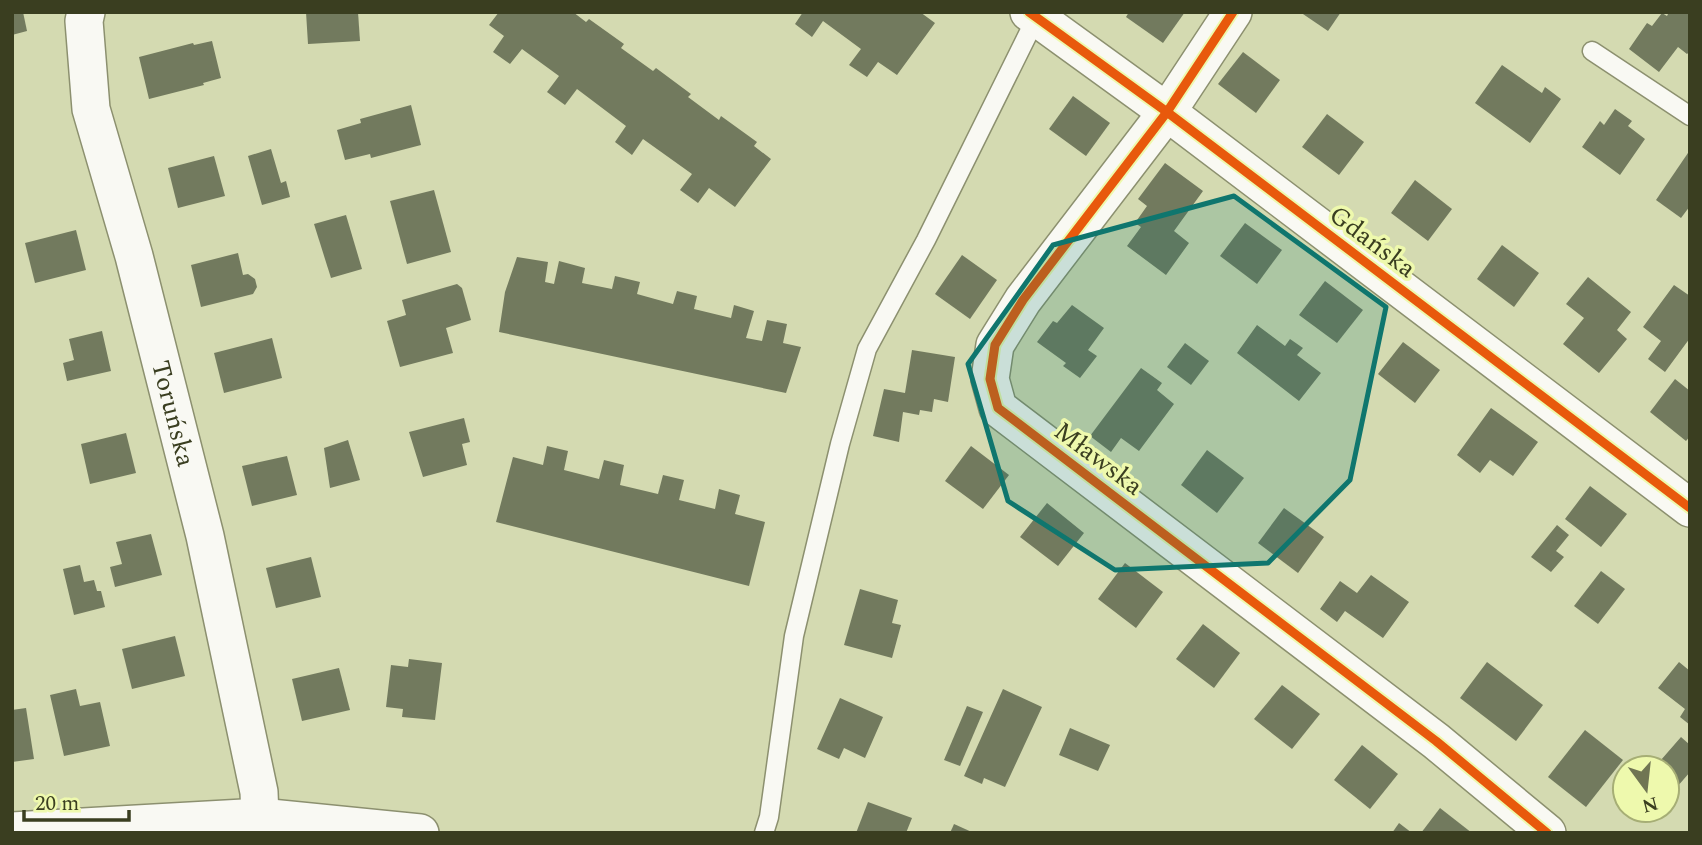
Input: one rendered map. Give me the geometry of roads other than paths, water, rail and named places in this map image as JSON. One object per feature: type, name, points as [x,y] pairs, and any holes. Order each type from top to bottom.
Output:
[{"type":"street","name":"Toruńska","points":[[86,12],[84,21],[91,109],[134,256],[205,536],[259,792],[260,817]]},
{"type":"street","name":"Mławska","points":[[1233,12],[1167,112],[1023,300],[995,345],[990,379],[998,408],[1425,733],[1547,833]]},
{"type":"street","name":"Gdańska","points":[[1032,15],[1167,112],[1689,505]]},
{"type":"street","points":[[12,831],[260,817],[420,833]]},
{"type":"lane","points":[[764,833],[769,817],[794,636],[840,444],[867,349],[926,240],[1032,15]]},
{"type":"lane","points":[[1592,51],[1690,116]]}]
